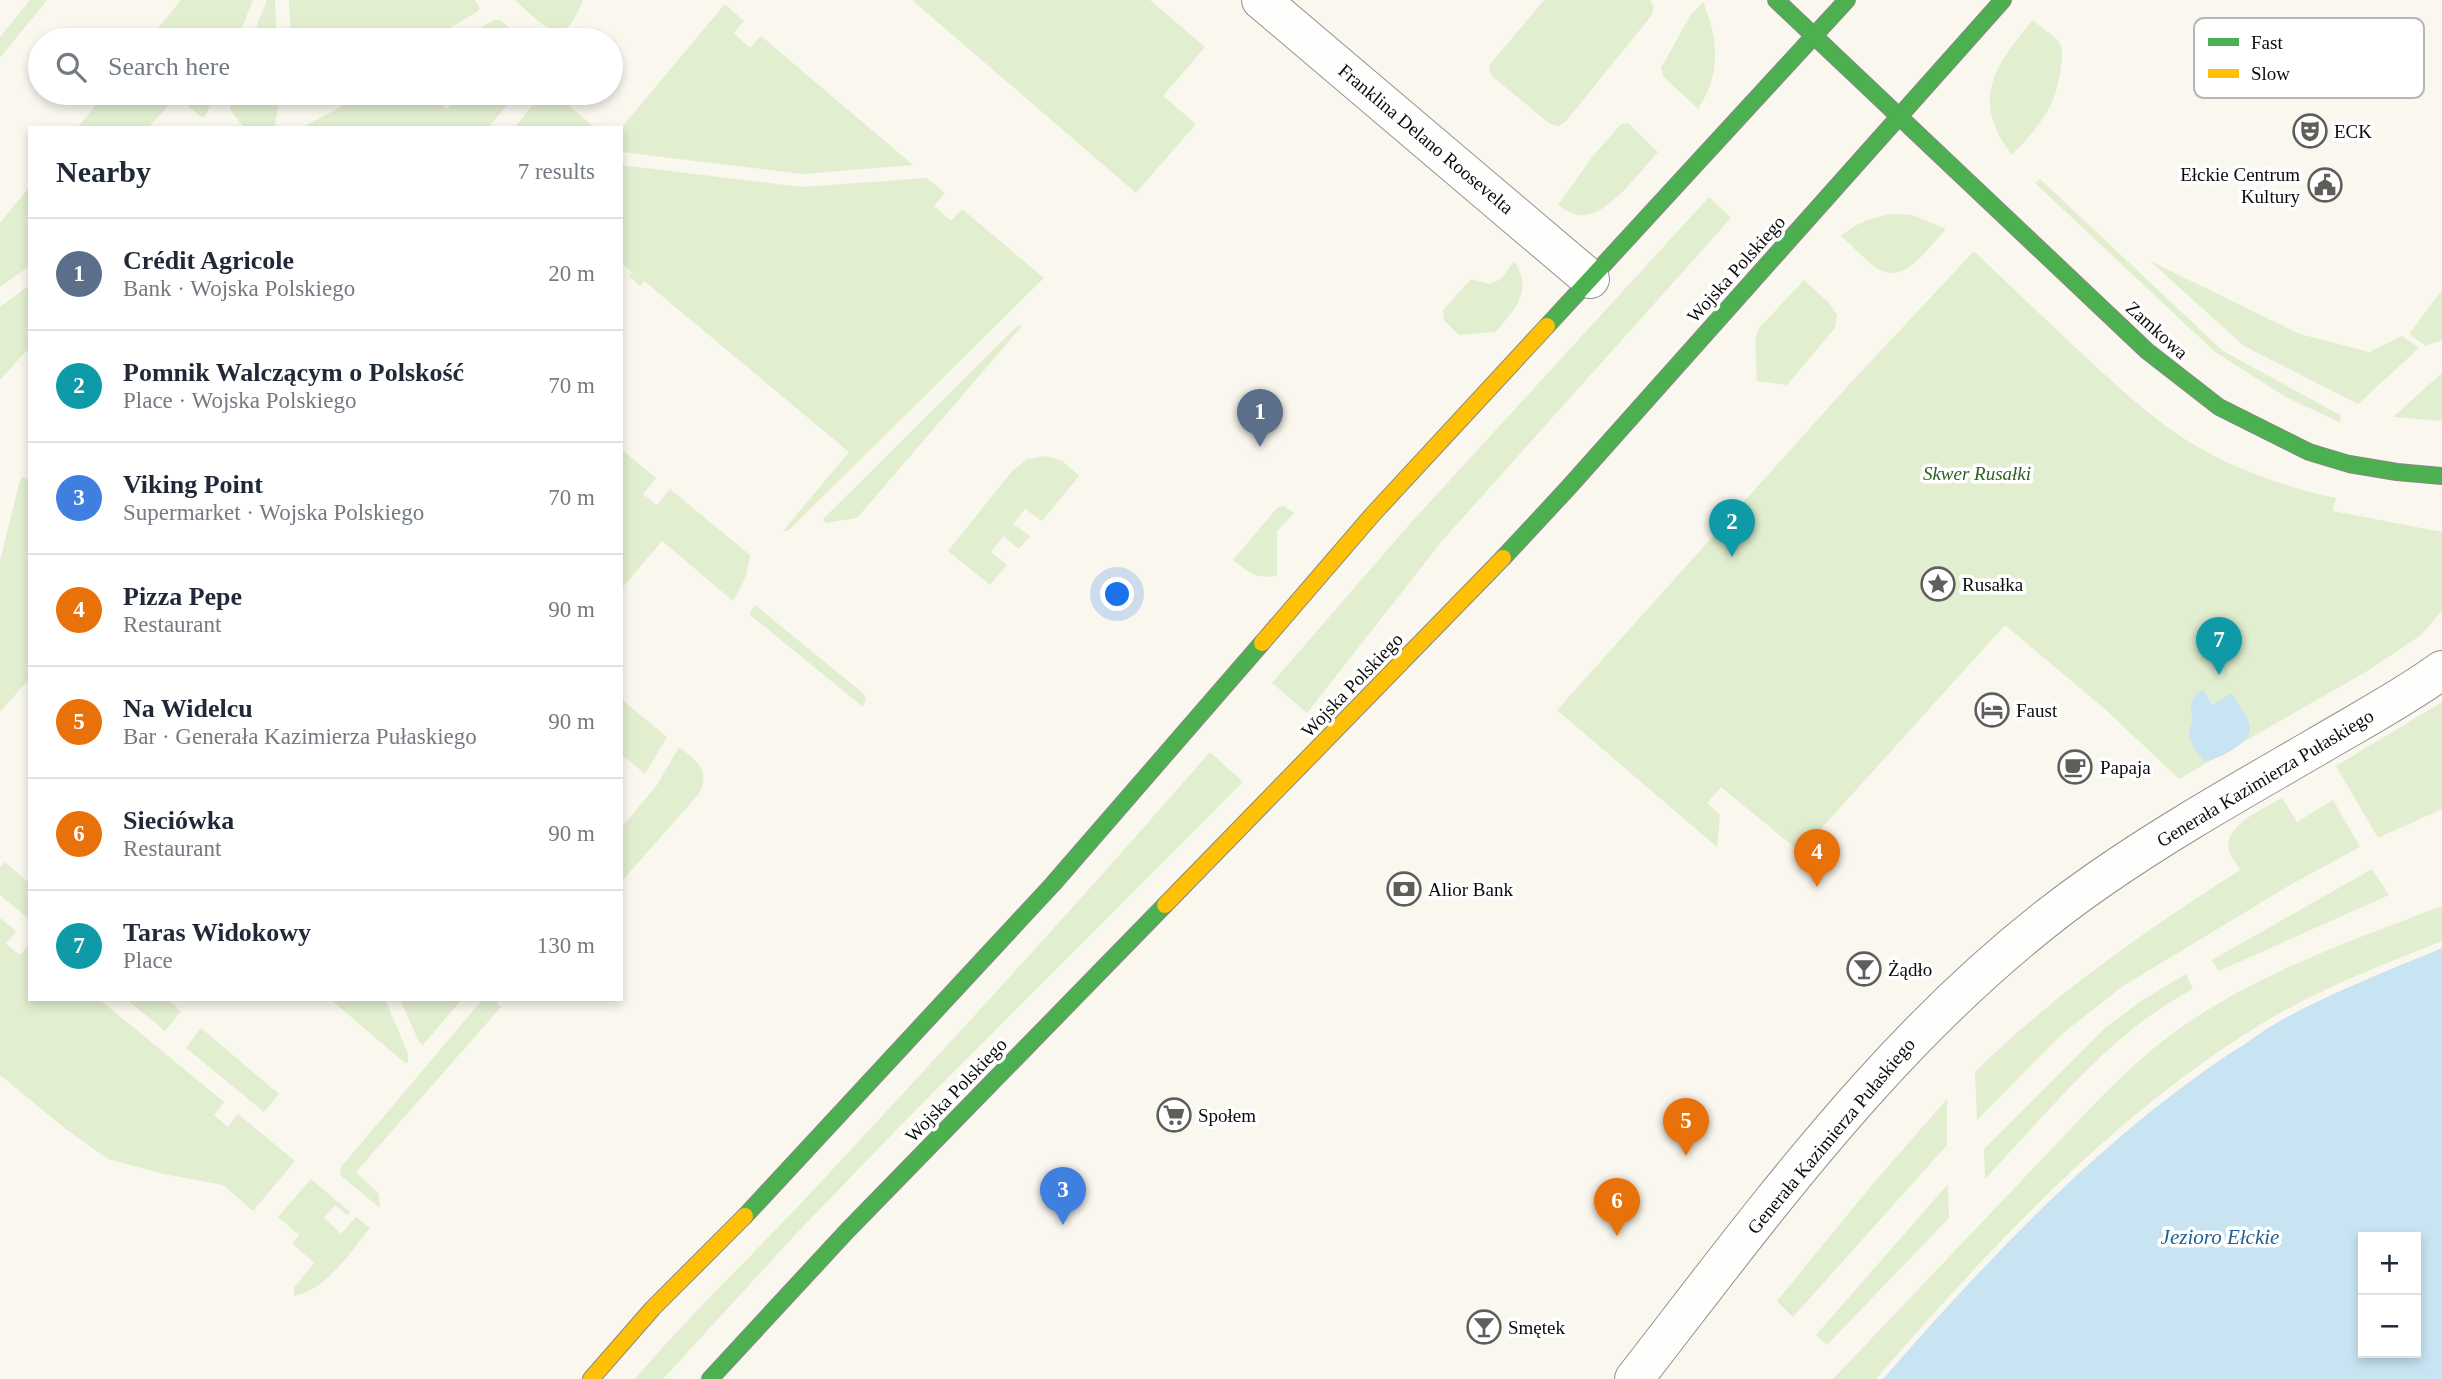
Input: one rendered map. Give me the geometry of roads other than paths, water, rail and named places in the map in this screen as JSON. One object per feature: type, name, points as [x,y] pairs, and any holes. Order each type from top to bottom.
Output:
[{"type":"street","name":"Franklina Delano Roosevelta","points":[[1261,0],[1590,279]]},
{"type":"street","name":"Zamkowa","points":[[1776,0],[2147,351],[2219,407],[2309,452],[2349,464],[2397,472],[2442,475]]},
{"type":"street","points":[[591,1379],[653,1308],[750,1210],[1053,884],[1374,513],[1847,0]]},
{"type":"street","name":"Wojska Polskiego","points":[[710,1379],[856,1222],[1514,547],[2003,0]]},
{"type":"street","name":"Generała Kazimierza Pułaskiego","points":[[1633,1379],[1823,1139],[1892,1060],[1963,988],[2049,917],[2149,846],[2394,702],[2442,670]]},
{"type":"water","points":[[2203,689],[2212,705],[2232,693],[2250,727],[2249,733],[2239,745],[2204,761],[2189,735],[2192,702]]},
{"type":"water","name":"Jezioro Ełckie","points":[[2442,948],[2442,1379],[1883,1379],[2003,1247],[2089,1164],[2134,1125],[2180,1088],[2278,1022],[2338,992]]},
{"type":"place","name":"ECK","points":[[2310,131]]},
{"type":"place","name":"Ełckie Centrum Kultury","points":[[2325,185]]},
{"type":"place","name":"Crédit Agricole","points":[[1260,447]]},
{"type":"place","name":"Pomnik Walczącym o Polskość","points":[[1732,557]]},
{"type":"place","name":"Rusałka","points":[[1938,584]]},
{"type":"place","name":"Taras Widokowy","points":[[2219,675]]},
{"type":"place","name":"Faust","points":[[1992,710]]},
{"type":"place","name":"Papaja","points":[[2075,767]]},
{"type":"place","name":"Pizza Pepe","points":[[1817,887]]},
{"type":"place","name":"Alior Bank","points":[[1404,889]]},
{"type":"place","name":"Żądło","points":[[1864,969]]},
{"type":"place","name":"Społem","points":[[1174,1115]]},
{"type":"place","name":"Na Widelcu","points":[[1686,1156]]},
{"type":"place","name":"Viking Point","points":[[1063,1225]]},
{"type":"place","name":"Sieciówka","points":[[1617,1236]]},
{"type":"place","name":"Smętek","points":[[1484,1327]]},
{"type":"park label","name":"Skwer Rusałki","points":[[1977,473]]}]
